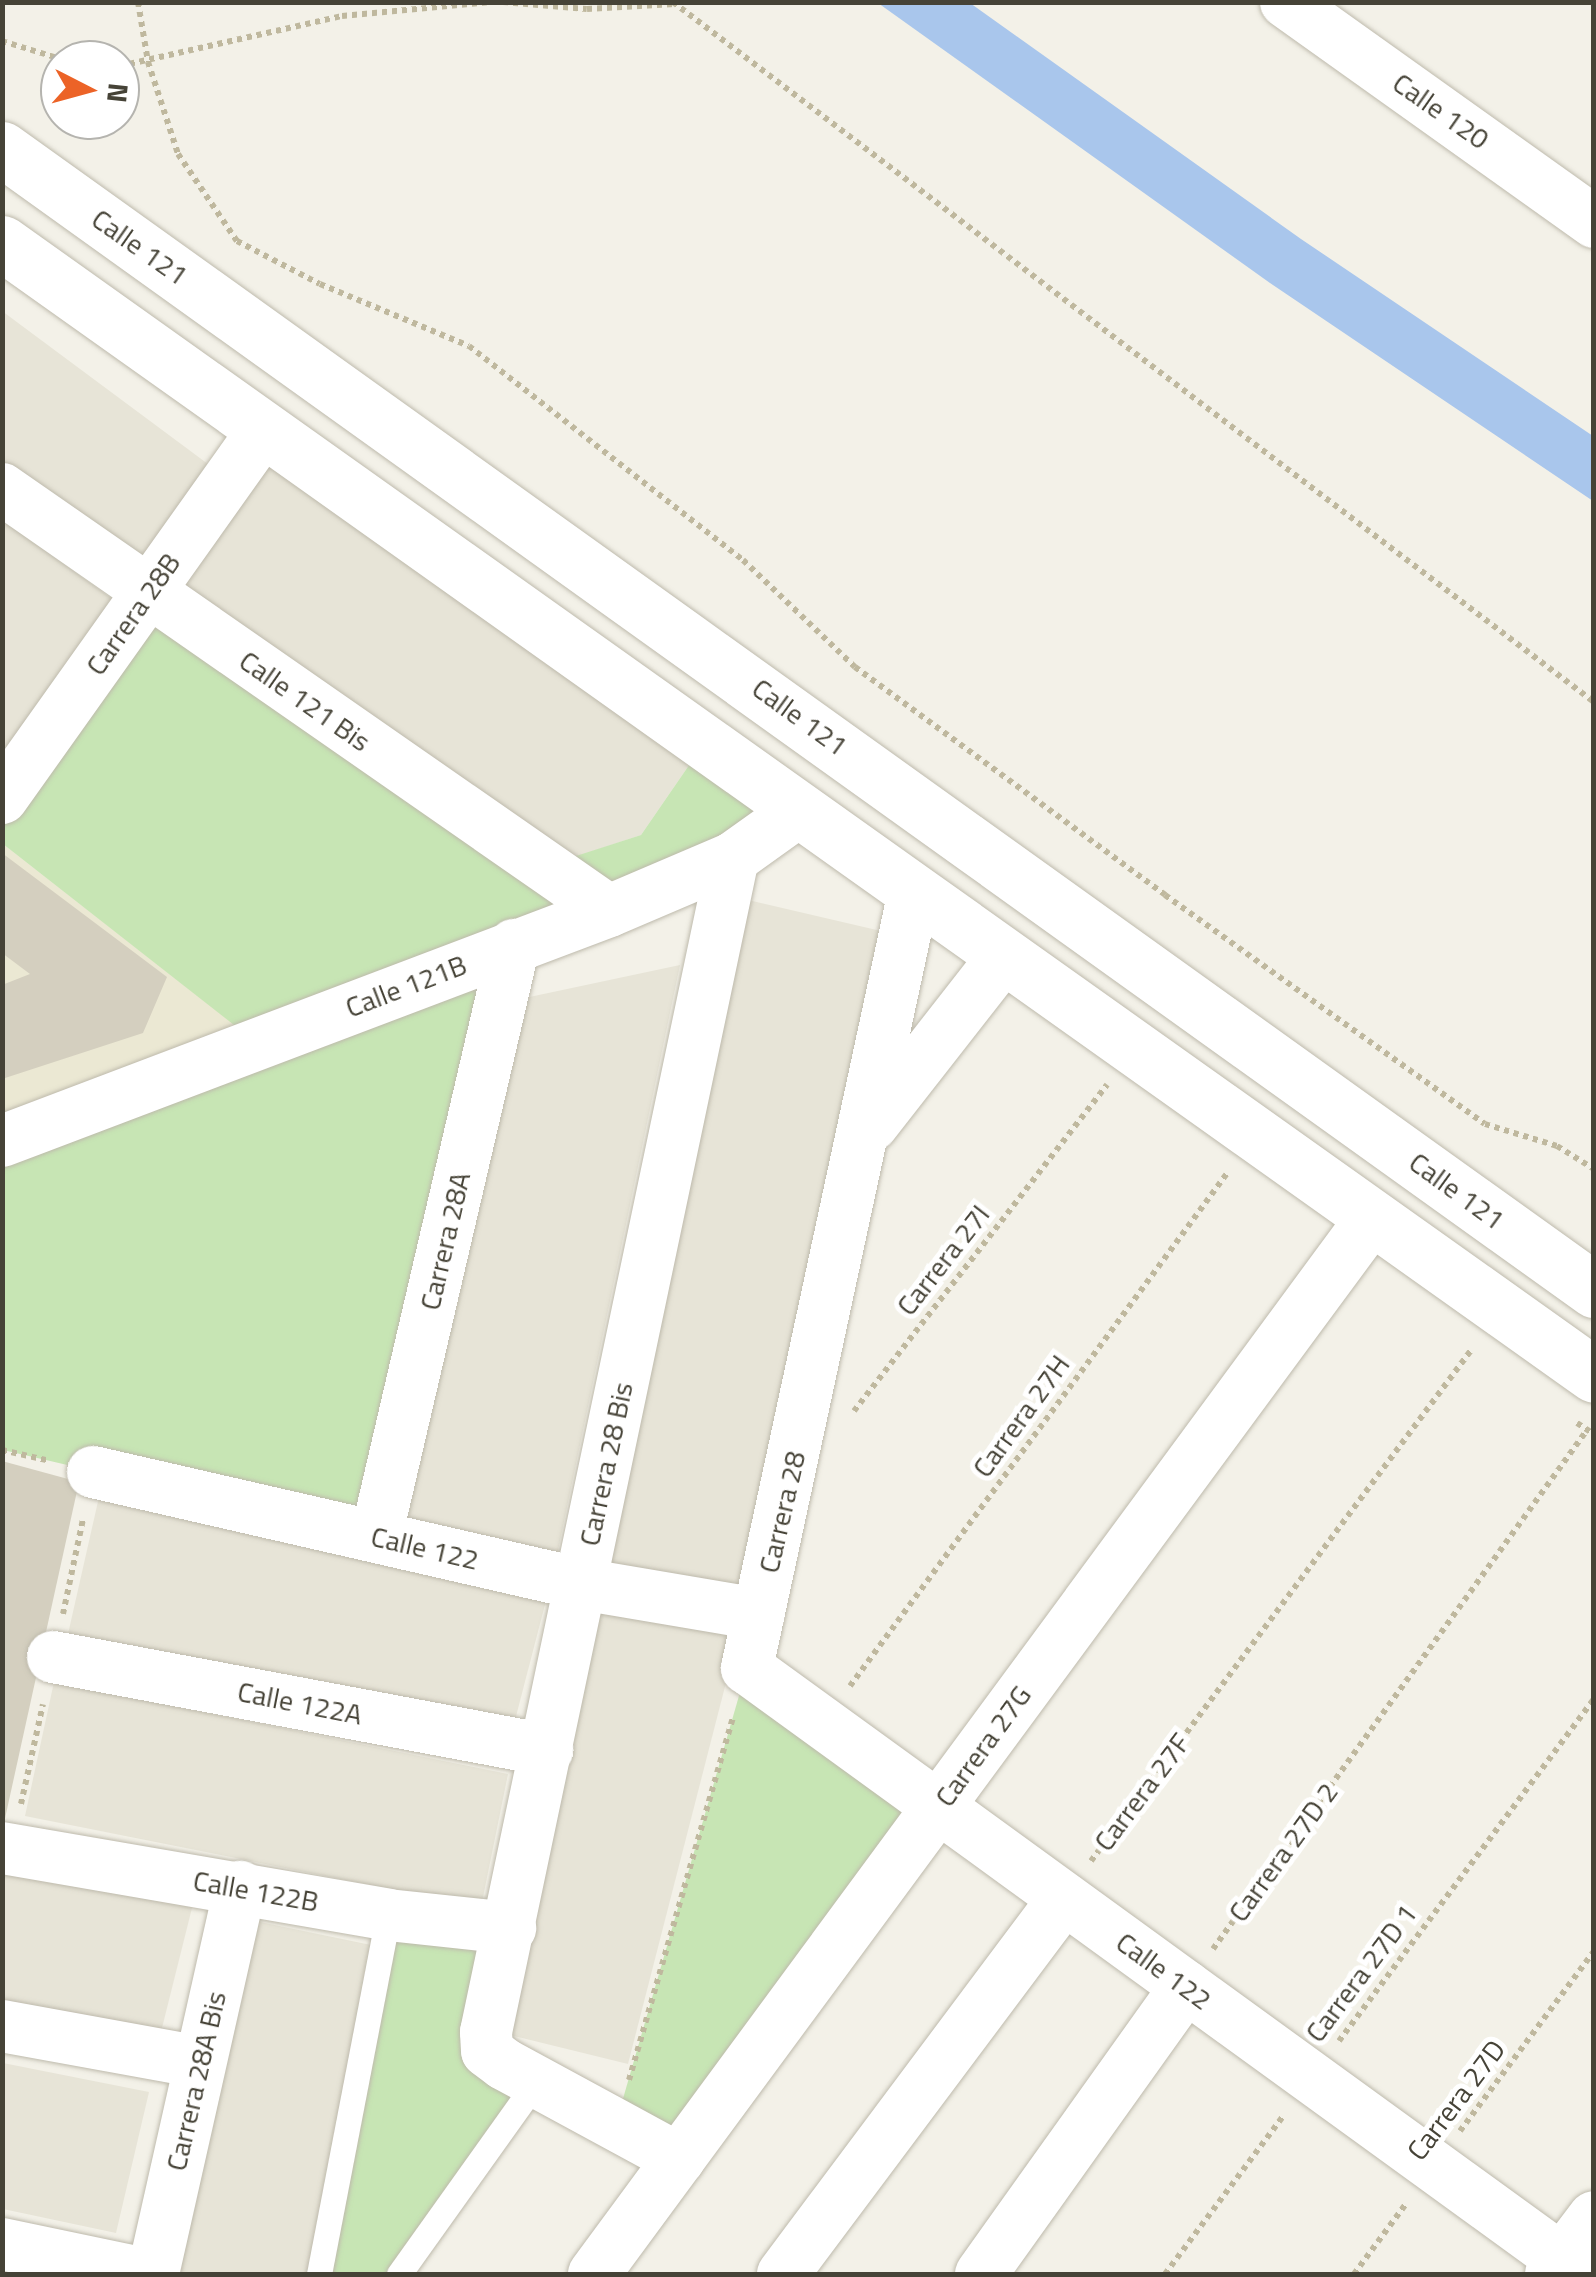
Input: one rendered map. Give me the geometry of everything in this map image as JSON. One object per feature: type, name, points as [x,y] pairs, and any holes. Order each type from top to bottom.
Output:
[{"type":"street","name":"Calle 120","points":[[1286,2],[1594,222]]},
{"type":"street","name":"Calle 121","points":[[2,149],[1594,1290]]},
{"type":"street","points":[[2,243],[1594,1375]]},
{"type":"street","name":"Carrera 28B","points":[[2,798],[264,429]]},
{"type":"street","name":"Calle 121 Bis","points":[[2,489],[610,911]]},
{"type":"street","name":"Calle 121B","points":[[2,1141],[610,911],[732,858],[800,810]]},
{"type":"street","name":"Carrera 28 Bis","points":[[520,2073],[488,2051],[486,2032],[732,858]]},
{"type":"street","name":"Carrera 28","points":[[747,1668],[865,1134],[914,892]]},
{"type":"street","name":"Carrera 28A","points":[[376,1537],[514,945]]},
{"type":"street","points":[[865,1134],[1004,956]]},
{"type":"street","name":"Carrera 27G","points":[[594,2274],[1372,1218]]},
{"type":"street","name":"Calle 122","points":[[93,1472],[581,1584],[758,1614]]},
{"type":"street","name":"Calle 122A","points":[[54,1656],[547,1750]]},
{"type":"street","name":"Calle 122","points":[[747,1668],[1434,2166],[1565,2270]]},
{"type":"street","name":"Calle 122B","points":[[2,1848],[388,1915],[510,1928]]},
{"type":"street","name":"Carrera 28A Bis","points":[[153,2274],[240,1887]]},
{"type":"street","points":[[783,2274],[1064,1898]]},
{"type":"street","points":[[980,2274],[1186,1987]]},
{"type":"street","points":[[2,2026],[200,2062]]},
{"type":"street","points":[[520,2073],[679,2159]]},
{"type":"street","points":[[1565,2270],[1594,2217]]},
{"type":"street","points":[[2,2244],[145,2274]]},
{"type":"lane","points":[[318,2274],[388,1915]]},
{"type":"lane","points":[[399,2274],[520,2073]]},
{"type":"path","points":[[138,2],[148,62],[178,154],[237,240],[320,284],[469,346],[744,560],[855,667],[1165,895],[1485,1124],[1557,1146],[1594,1169]]},
{"type":"path","points":[[140,63],[342,16],[490,2]]},
{"type":"path","points":[[502,2],[587,9],[677,3],[1594,702]]},
{"type":"path","points":[[2,41],[40,53]]},
{"type":"path","name":"Carrera 27I","points":[[845,1422],[1135,1049]]},
{"type":"path","name":"Carrera 27H","points":[[823,1723],[1256,1135]]},
{"type":"path","name":"Carrera 27F","points":[[1064,1898],[1502,1310]]},
{"type":"path","name":"Carrera 27D 2","points":[[1186,1987],[1587,1430]]},
{"type":"path","points":[[616,2123],[747,1668]]},
{"type":"path","name":"Carrera 27D 1","points":[[1165,2274],[1594,1699]]},
{"type":"path","name":"Carrera 27D","points":[[1354,2274],[1594,1952]]},
{"type":"shaded area","points":[[2,311],[216,470],[143,580],[3,480]]},
{"type":"shaded area","points":[[264,429],[705,742],[641,835],[545,867],[148,593]]},
{"type":"shaded area","points":[[7,523],[115,601],[3,765],[2,529]]},
{"type":"shaded area","points":[[3,844],[258,1043],[3,1141]]},
{"type":"shaded area","points":[[744,899],[881,931],[737,1595],[601,1565]]},
{"type":"shaded area","points":[[680,965],[557,1555],[401,1537],[520,999]]},
{"type":"shaded area","points":[[99,1497],[549,1589],[513,1728],[68,1634]]},
{"type":"shaded area","points":[[596,1604],[738,1636],[628,2064],[498,2032]]},
{"type":"shaded area","points":[[54,1682],[508,1774],[481,1907],[25,1816]]},
{"type":"shaded area","points":[[2,1866],[194,1900],[160,2036],[3,2008]]},
{"type":"shaded area","points":[[241,1918],[371,1945],[308,2274],[168,2274]]},
{"type":"shaded area","points":[[3,2063],[149,2092],[116,2233],[3,2209]]},
{"type":"green space","points":[[148,593],[545,866],[641,835],[705,742],[800,810],[514,945],[376,1537],[3,1450],[3,1141],[257,1043],[3,844],[3,798]]},
{"type":"green space","points":[[747,1668],[938,1807],[679,2159],[616,2123]]},
{"type":"green space","points":[[388,1915],[510,1928],[492,2012],[536,2082],[399,2274],[319,2274]]},
{"type":"water","points":[[878,3],[970,3],[1301,239],[1593,436],[1593,501],[1270,283]]},
{"type":"building","points":[[2,853],[167,977],[143,1033],[2,1079],[2,985],[30,974],[2,953]]},
{"type":"building","points":[[2,1461],[79,1482],[4,1823],[2,1823]]}]
